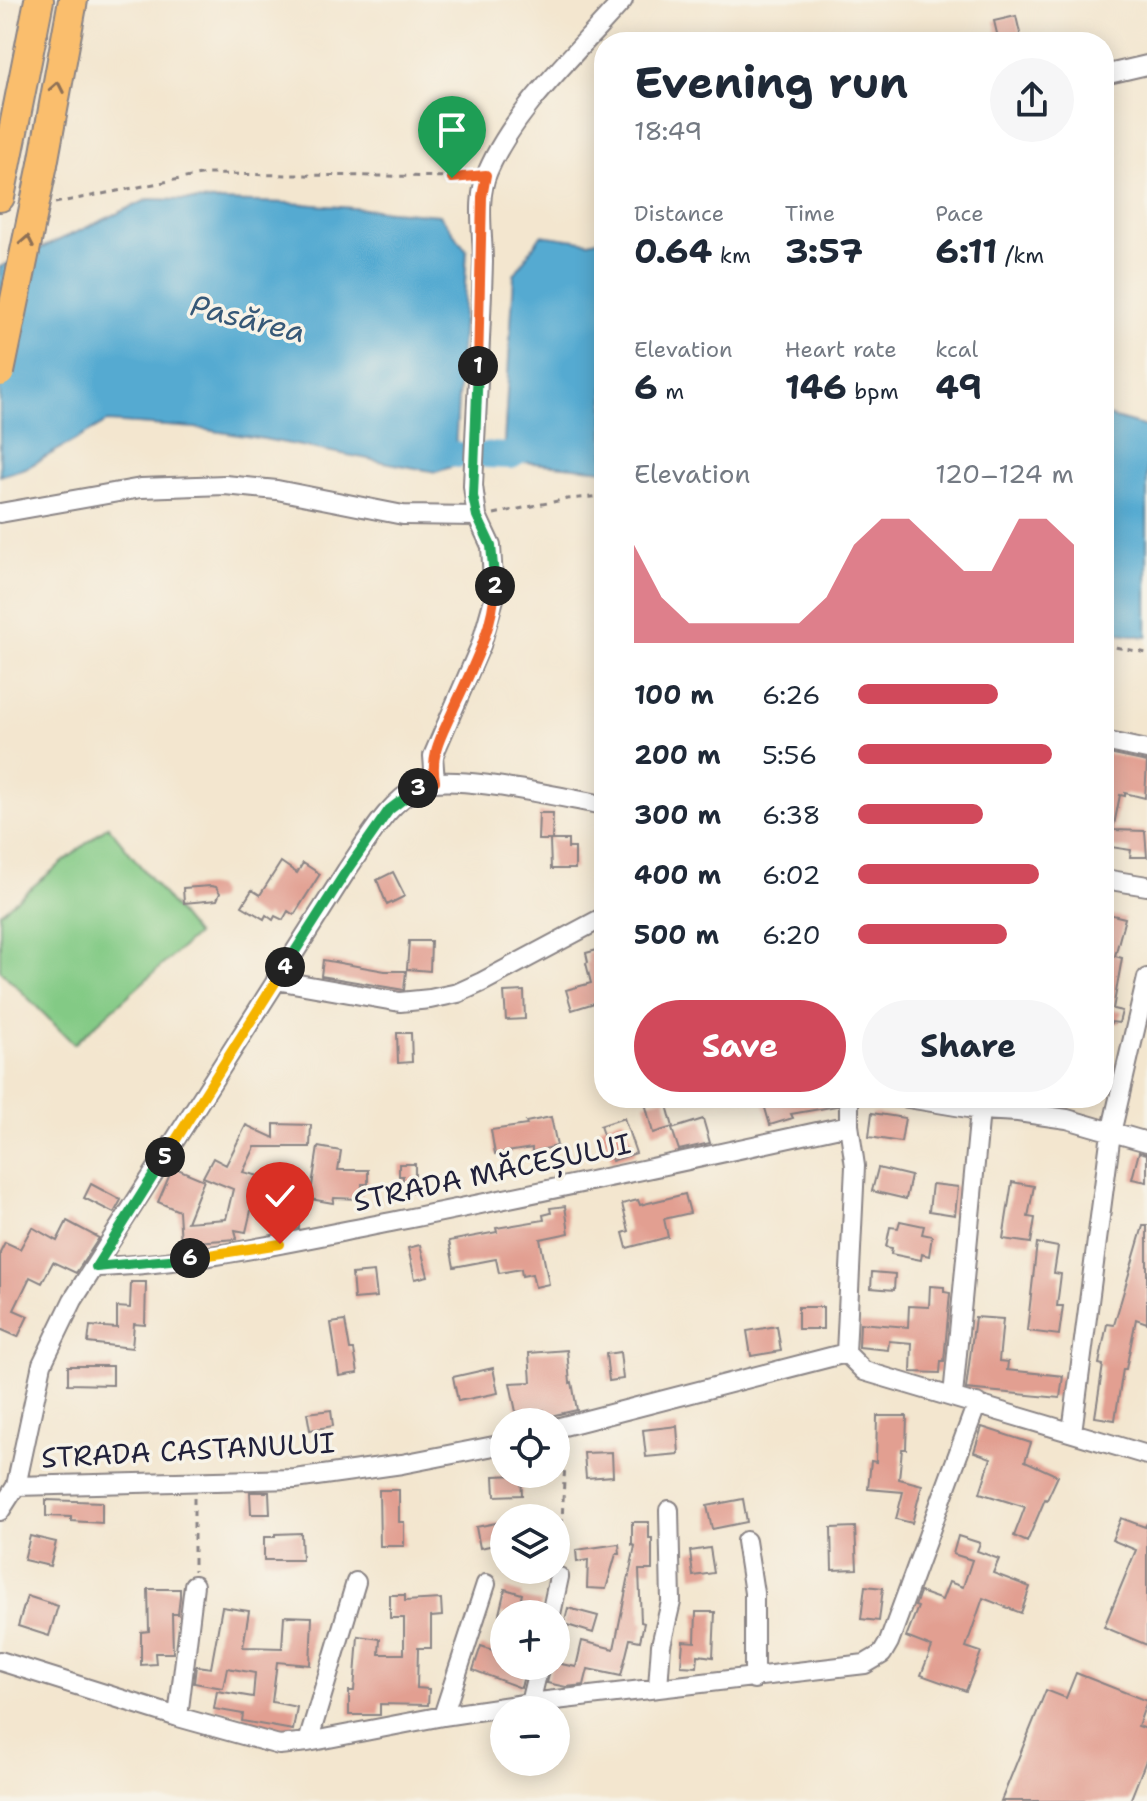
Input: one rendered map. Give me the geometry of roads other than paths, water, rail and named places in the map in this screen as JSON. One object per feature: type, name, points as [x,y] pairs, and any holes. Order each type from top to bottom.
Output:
[{"type":"highway","points":[[2,189],[39,0]]},
{"type":"highway","points":[[0,372],[73,0]]},
{"type":"street","points":[[594,32],[623,0]]},
{"type":"street","points":[[435,781],[433,756],[481,645],[494,599],[494,561],[481,524],[473,486],[482,197],[486,175],[502,145],[533,101],[594,33]]},
{"type":"street","points":[[1114,73],[1147,65]]},
{"type":"street","points":[[0,513],[141,488],[225,485],[277,490],[403,515],[481,524]]},
{"type":"street","points":[[1114,743],[1147,750]]},
{"type":"street","points":[[0,1511],[16,1486],[42,1364],[73,1300],[276,980],[389,810],[419,787],[435,781],[459,781],[594,803]]},
{"type":"street","points":[[1114,881],[1147,886]]},
{"type":"street","points":[[276,980],[400,1002],[430,999],[458,993],[482,982],[594,922]]},
{"type":"street","points":[[1072,1432],[1111,1133],[1147,978]]},
{"type":"street","points":[[849,1108],[855,1166],[846,1353],[864,1371],[1147,1455]]},
{"type":"street","points":[[953,1396],[976,1108]]},
{"type":"street","points":[[990,1108],[1067,1119],[1147,1142]]},
{"type":"street","name":"STRADA MĂCEȘULUI","points":[[96,1267],[163,1262],[280,1244],[556,1189],[849,1125]]},
{"type":"street","points":[[570,1425],[846,1353]]},
{"type":"street","points":[[570,1698],[865,1664],[882,1654],[897,1623],[977,1403]]},
{"type":"street","name":"STRADA CASTANULUI","points":[[16,1486],[295,1479],[402,1464],[490,1447]]},
{"type":"street","points":[[658,1687],[661,1645],[671,1602],[669,1510]]},
{"type":"street","points":[[746,1541],[754,1593],[754,1679]]},
{"type":"street","points":[[308,1742],[356,1582]]},
{"type":"street","points":[[443,1716],[486,1584]]},
{"type":"street","points":[[178,1717],[194,1585]]},
{"type":"street","points":[[0,1661],[279,1745],[490,1709]]},
{"type":"water","points":[[149,199],[290,203],[440,215],[467,251],[454,466],[436,472],[195,428],[107,422],[28,467],[0,476],[0,267]]},
{"type":"water","points":[[541,235],[594,241],[594,469],[503,460],[514,275]]},
{"type":"water","points":[[1114,418],[1147,427],[1147,637],[1114,632]]},
{"type":"waterway","name":"Pasărea","points":[[423,438],[451,454],[459,455]]},
{"type":"waterway","name":"Pasărea","points":[[486,455],[511,456],[535,442]]}]
